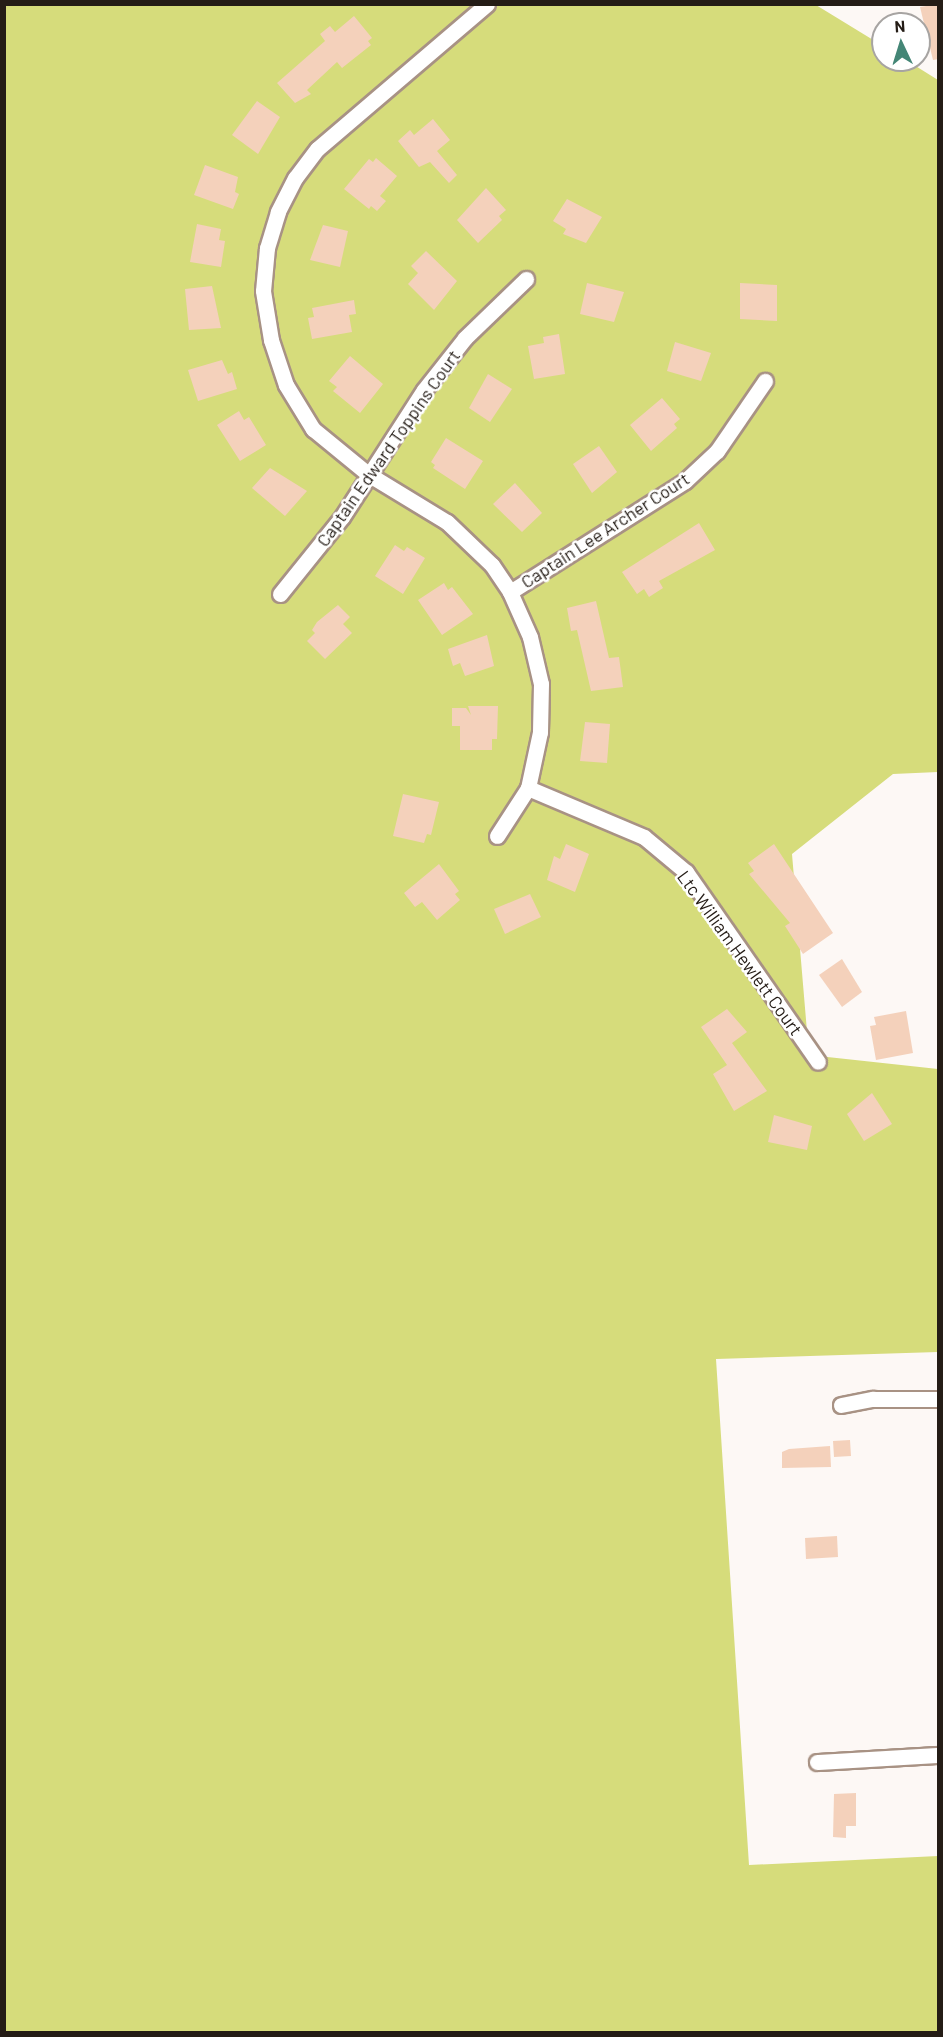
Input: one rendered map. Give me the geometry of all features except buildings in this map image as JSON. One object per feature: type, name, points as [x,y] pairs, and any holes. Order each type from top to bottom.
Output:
[{"type":"street","points":[[487,4],[317,149],[295,178],[278,212],[267,248],[263,291],[271,340],[286,386],[313,429],[368,474],[447,522],[492,565],[510,592],[530,637],[541,684],[540,732],[528,788],[497,836]]},
{"type":"street","name":"Captain Edward Toppins Court","points":[[280,594],[342,517],[424,390],[465,338],[526,279]]},
{"type":"street","name":"Captain Lee Archer Court","points":[[510,592],[685,481],[717,451],[765,381]]},
{"type":"street","name":"Ltc William Hewlett Court","points":[[528,788],[644,837],[686,872],[818,1062]]},
{"type":"street","points":[[841,1405],[873,1399],[939,1399]]},
{"type":"street","points":[[817,1762],[939,1755]]},
{"type":"green space","points":[[5,5],[816,5],[871,39],[871,72],[925,72],[938,80],[938,772],[893,774],[792,854],[809,1055],[938,1069],[938,1352],[716,1359],[749,1865],[938,1856],[938,2032],[5,2032]]}]
